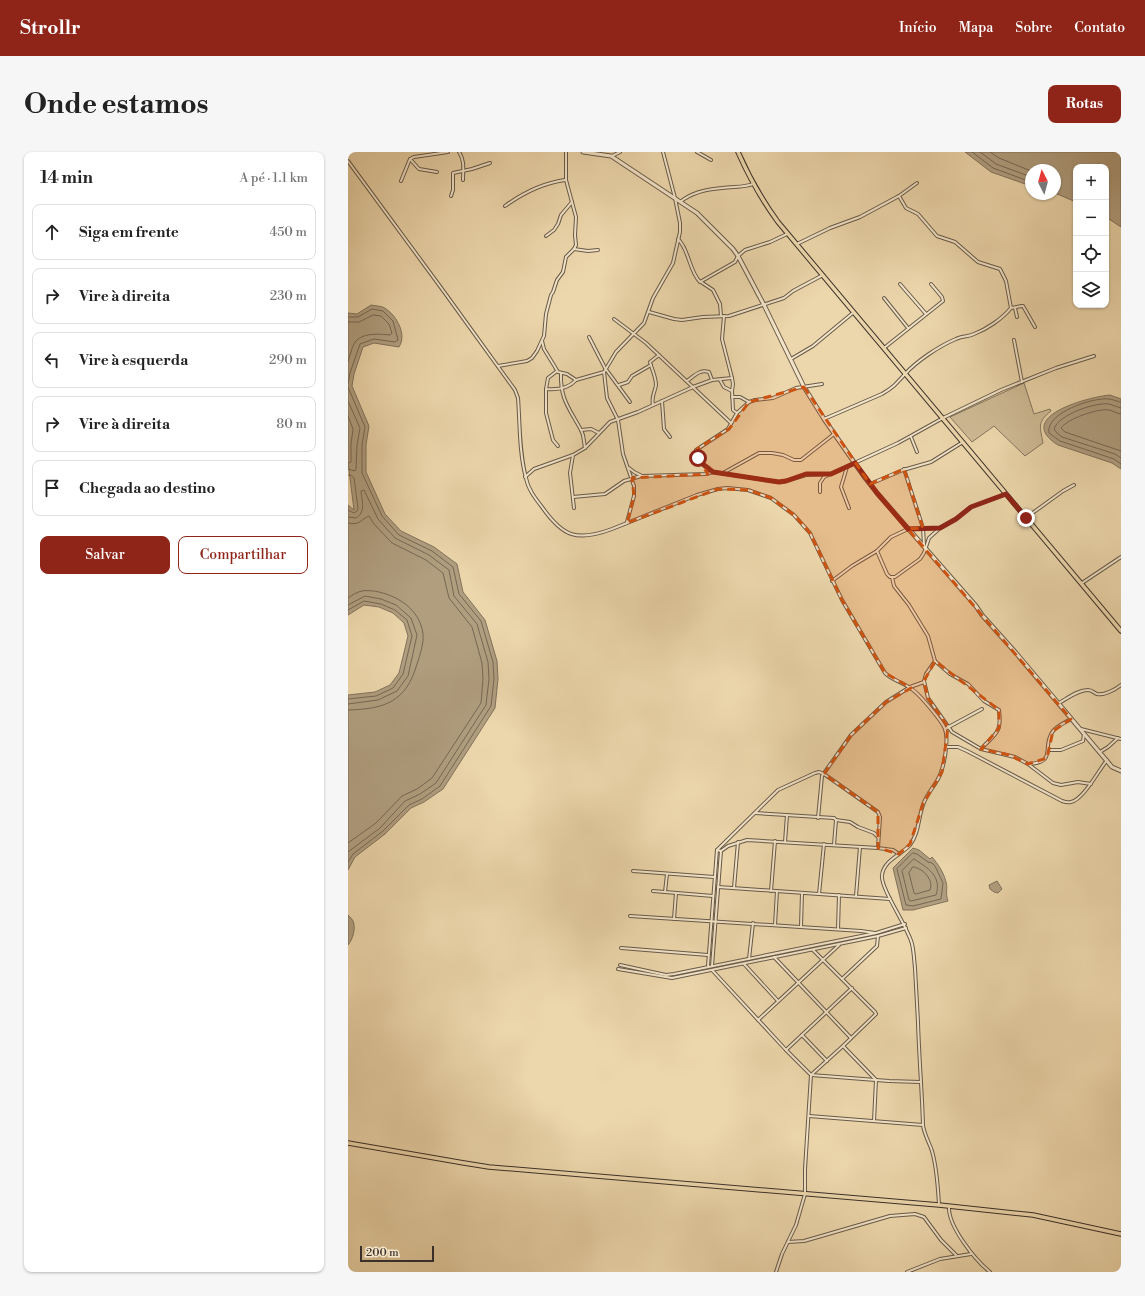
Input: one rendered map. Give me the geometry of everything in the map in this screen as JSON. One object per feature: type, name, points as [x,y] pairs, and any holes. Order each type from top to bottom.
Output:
[{"type":"main road","points":[[738,152],[764,203],[905,374],[1121,631]]},
{"type":"main road","points":[[348,1143],[489,1166],[939,1205],[1033,1215],[1121,1234]]},
{"type":"street","points":[[401,181],[410,159],[414,157],[448,152]]},
{"type":"street","points":[[459,152],[464,165],[463,180]]},
{"type":"street","points":[[498,366],[527,361],[532,358],[537,351],[542,341],[546,314],[551,295],[557,280],[563,272],[566,257],[574,249],[576,244],[576,217],[566,180],[566,152]]},
{"type":"street","points":[[583,152],[611,156],[675,198],[709,225],[738,256],[804,387],[834,434],[870,484],[976,606],[982,615],[1112,767],[1121,771]]},
{"type":"street","points":[[611,156],[620,152]]},
{"type":"street","points":[[627,522],[634,496],[634,486],[621,442],[618,420],[607,398],[604,372],[605,368],[616,352],[644,323],[653,298],[673,262],[680,227],[675,198],[663,152]]},
{"type":"street","points":[[697,152],[711,160]]},
{"type":"street","points":[[410,159],[419,169],[437,172]]},
{"type":"street","points":[[348,161],[515,390],[518,398],[522,462],[525,477],[532,492],[554,523],[566,532],[579,535],[592,535],[612,529],[697,495],[718,489],[737,488],[759,493],[771,498],[794,514],[805,526],[832,581],[873,655],[885,672],[890,678],[920,695],[945,729],[946,747],[944,764],[938,779],[923,804],[914,839],[906,849],[892,859],[886,866],[882,875],[883,882],[890,899],[905,924],[913,947],[916,976],[920,1082],[924,1107],[923,1125],[932,1152],[938,1184],[939,1205]]},
{"type":"street","points":[[451,196],[453,190],[452,175],[454,172],[463,172],[490,163]]},
{"type":"street","points":[[505,206],[527,192],[566,180]]},
{"type":"street","points":[[797,244],[830,228],[860,217],[899,196],[917,183]]},
{"type":"street","points":[[680,202],[689,196],[718,188],[745,187],[753,184]]},
{"type":"street","points":[[899,196],[906,208],[917,213],[937,236],[955,242],[978,262],[1000,269],[1006,281],[1017,317]]},
{"type":"street","points":[[546,236],[554,230],[561,215],[572,202]]},
{"type":"street","points":[[702,282],[735,262],[738,256],[745,250],[770,242],[788,233]]},
{"type":"street","points":[[678,239],[694,274],[699,281],[713,290],[720,304],[722,316],[722,336],[733,384],[733,410],[737,414]]},
{"type":"street","points":[[574,249],[588,251],[598,250]]},
{"type":"street","points":[[649,312],[682,320],[736,314],[784,298],[793,291],[823,275]]},
{"type":"street","points":[[900,284],[926,314]]},
{"type":"street","points":[[884,348],[943,301],[942,297],[930,284]]},
{"type":"street","points":[[884,298],[909,329]]},
{"type":"street","points":[[824,419],[882,394],[897,384],[905,374],[924,358],[947,343],[958,338],[972,335],[996,322],[1013,308],[1023,306],[1036,327]]},
{"type":"street","points":[[791,359],[813,346],[854,312]]},
{"type":"street","points":[[614,319],[646,343],[731,423]]},
{"type":"street","points":[[589,337],[605,368],[619,385],[630,402]]},
{"type":"street","points":[[1014,340],[1022,382]]},
{"type":"street","points":[[542,341],[544,349],[557,371],[567,374],[576,380]]},
{"type":"street","points":[[653,405],[652,398],[656,380],[650,362],[658,355]]},
{"type":"street","points":[[820,492],[820,483],[822,479],[911,437],[943,418],[1001,390],[1061,366],[1094,356]]},
{"type":"street","points":[[619,385],[628,382],[632,376],[651,365]]},
{"type":"street","points":[[557,371],[548,378],[546,389],[547,418],[553,440],[558,446]]},
{"type":"street","points":[[687,381],[697,373],[703,371],[709,372],[712,380]]},
{"type":"street","points":[[546,389],[561,389],[576,380],[604,372]]},
{"type":"street","points":[[561,373],[561,389],[567,406],[584,435],[585,448]]},
{"type":"street","points":[[525,477],[534,469],[573,455],[585,448],[610,422],[712,380],[732,378]]},
{"type":"street","points":[[720,380],[724,387],[732,391]]},
{"type":"street","points":[[713,472],[699,461],[696,450],[728,429],[737,414],[749,402],[773,398],[794,388],[822,384]]},
{"type":"street","points":[[732,397],[740,397],[749,402]]},
{"type":"street","points":[[662,401],[664,430],[670,437]]},
{"type":"street","points":[[581,430],[591,429],[599,433]]},
{"type":"street","points":[[722,473],[759,453],[772,453],[794,460],[801,460],[834,434]]},
{"type":"street","points":[[911,437],[917,452]]},
{"type":"street","points":[[870,484],[904,469],[931,462],[963,442]]},
{"type":"street","points":[[573,455],[570,473],[574,508]]},
{"type":"street","points":[[847,466],[841,487],[849,508]]},
{"type":"street","points":[[628,467],[642,476]]},
{"type":"street","points":[[892,577],[899,574],[920,559],[924,553],[923,528],[904,469]]},
{"type":"street","points":[[573,497],[605,494],[624,481],[642,476],[706,474],[713,472],[779,482],[806,474],[831,474]]},
{"type":"street","points":[[1026,518],[1063,491],[1074,485]]},
{"type":"street","points":[[924,547],[929,538],[940,528],[956,519],[971,507],[1006,494]]},
{"type":"street","points":[[832,581],[852,566],[877,551],[888,540],[908,529],[940,528]]},
{"type":"street","points":[[877,551],[887,574],[892,577],[894,586],[909,605],[928,636],[935,661],[950,674],[968,684],[984,701],[999,710],[999,728],[981,749]]},
{"type":"street","points":[[1081,583],[1121,557]]},
{"type":"street","points":[[935,661],[926,674],[924,681],[928,698],[952,732],[981,749],[1009,754],[1028,764],[1057,785],[1078,782],[1091,784]]},
{"type":"street","points":[[818,818],[822,776],[851,735],[886,702],[924,681]]},
{"type":"street","points":[[1058,704],[1073,694],[1090,690],[1101,694],[1121,685]]},
{"type":"street","points":[[945,729],[982,709]]},
{"type":"street","points":[[1028,764],[1038,763],[1047,758],[1048,744],[1053,731],[1071,719]]},
{"type":"street","points":[[1080,729],[1120,738]]},
{"type":"street","points":[[1048,750],[1061,750],[1083,742],[1084,734]]},
{"type":"street","points":[[1100,752],[1120,738]]},
{"type":"street","points":[[946,747],[958,747],[968,751],[1062,801],[1072,802],[1077,799],[1091,784],[1107,760]]},
{"type":"street","points":[[708,966],[712,896],[717,850],[781,788],[815,773],[819,772],[824,774],[878,812],[880,817],[878,848]]},
{"type":"street","points":[[755,813],[834,818],[836,820],[850,822],[858,827],[874,833],[879,838]]},
{"type":"street","points":[[785,842],[787,816]]},
{"type":"street","points":[[834,845],[836,820]]},
{"type":"street","points":[[717,850],[721,851],[738,842],[747,840],[878,848],[893,850],[899,854]]},
{"type":"street","points":[[771,891],[775,841]]},
{"type":"street","points":[[734,888],[738,842]]},
{"type":"street","points":[[819,894],[824,844]]},
{"type":"street","points":[[712,966],[721,847]]},
{"type":"street","points":[[856,896],[860,847]]},
{"type":"street","points":[[633,871],[714,877]]},
{"type":"street","points":[[665,892],[667,874]]},
{"type":"street","points":[[718,887],[890,899]]},
{"type":"street","points":[[652,891],[712,896]]},
{"type":"street","points":[[775,924],[777,891]]},
{"type":"street","points":[[674,919],[676,893]]},
{"type":"street","points":[[801,926],[802,893]]},
{"type":"street","points":[[838,929],[839,895]]},
{"type":"street","points":[[630,916],[775,924],[876,933]]},
{"type":"street","points":[[749,959],[753,923]]},
{"type":"street","points":[[620,966],[666,975],[674,974],[876,933],[905,924]]},
{"type":"street","points":[[618,969],[667,978],[813,950],[878,936],[906,928]]},
{"type":"street","points":[[842,979],[877,946],[878,936]]},
{"type":"street","points":[[758,1020],[840,944]]},
{"type":"street","points":[[620,948],[708,955]]},
{"type":"street","points":[[776,1272],[782,1254],[796,1224],[805,1194],[805,1168],[811,1075],[876,1014],[813,950]]},
{"type":"street","points":[[774,957],[797,983],[851,1038]]},
{"type":"street","points":[[744,964],[778,1001]]},
{"type":"street","points":[[712,970],[811,1075],[920,1082]]},
{"type":"street","points":[[786,1050],[852,988]]},
{"type":"street","points":[[802,1035],[827,1061]]},
{"type":"street","points":[[843,1046],[876,1080],[874,1121]]},
{"type":"street","points":[[809,1116],[923,1125]]},
{"type":"street","points":[[949,1206],[951,1220],[971,1254],[990,1272]]},
{"type":"street","points":[[788,1242],[804,1241],[890,1216],[915,1214],[924,1217],[941,1240],[956,1255]]},
{"type":"street","points":[[907,1272],[940,1259],[956,1255],[971,1254]]},
{"type":"street","points":[[984,1267],[986,1272]]},
{"type":"highlighted area","points":[[804,387],[870,484],[904,469],[923,528],[908,529],[1071,719],[1053,731],[1047,758],[1028,764],[1009,755],[981,749],[999,728],[999,710],[935,661],[924,681],[928,698],[948,727],[942,772],[923,804],[910,844],[899,854],[878,848],[878,812],[824,774],[851,735],[886,702],[911,688],[885,673],[842,600],[810,533],[794,515],[771,498],[748,490],[718,489],[627,523],[634,496],[632,478],[708,474],[698,460],[697,449],[729,429],[749,402]]},
{"type":"shaded area","points":[[1024,383],[1034,414],[1050,409],[1051,411],[1043,418],[1041,425],[1043,443],[1025,456],[994,426],[972,442],[950,417]]},
{"type":"water","points":[[965,152],[1121,152],[1121,227],[1109,219],[1109,164],[1073,164],[1073,201],[1061,196],[1061,164],[1025,164],[1025,184],[991,172]]},
{"type":"water","points":[[371,305],[383,307],[394,316],[400,326],[402,337],[399,347],[374,343],[363,347],[354,374],[352,386],[369,426],[366,445],[366,472],[385,514],[401,531],[434,547],[457,564],[463,592],[485,620],[497,661],[498,679],[495,708],[443,789],[424,802],[411,808],[385,834],[355,857],[348,870],[348,695],[375,692],[390,685],[399,673],[408,636],[404,623],[393,613],[379,607],[364,605],[348,615],[348,505],[354,510],[348,462],[348,313],[357,314]]},
{"type":"water","points":[[1110,395],[1121,399],[1121,469],[1112,463],[1058,445],[1046,435],[1044,426],[1049,417],[1059,410],[1072,404]]},
{"type":"water","points":[[913,848],[919,850],[930,859],[932,857],[939,866],[946,882],[948,901],[913,910],[903,910],[893,868]]},
{"type":"water","points":[[997,881],[1002,889],[998,893],[990,889],[989,885]]},
{"type":"water","points":[[348,915],[353,921],[354,930],[353,937],[348,945]]},
{"type":"route","points":[[698,458],[699,461],[713,472],[779,482],[806,474],[831,474],[855,463],[877,493],[908,529],[940,528],[956,519],[971,507],[1006,494],[1026,518]]}]
